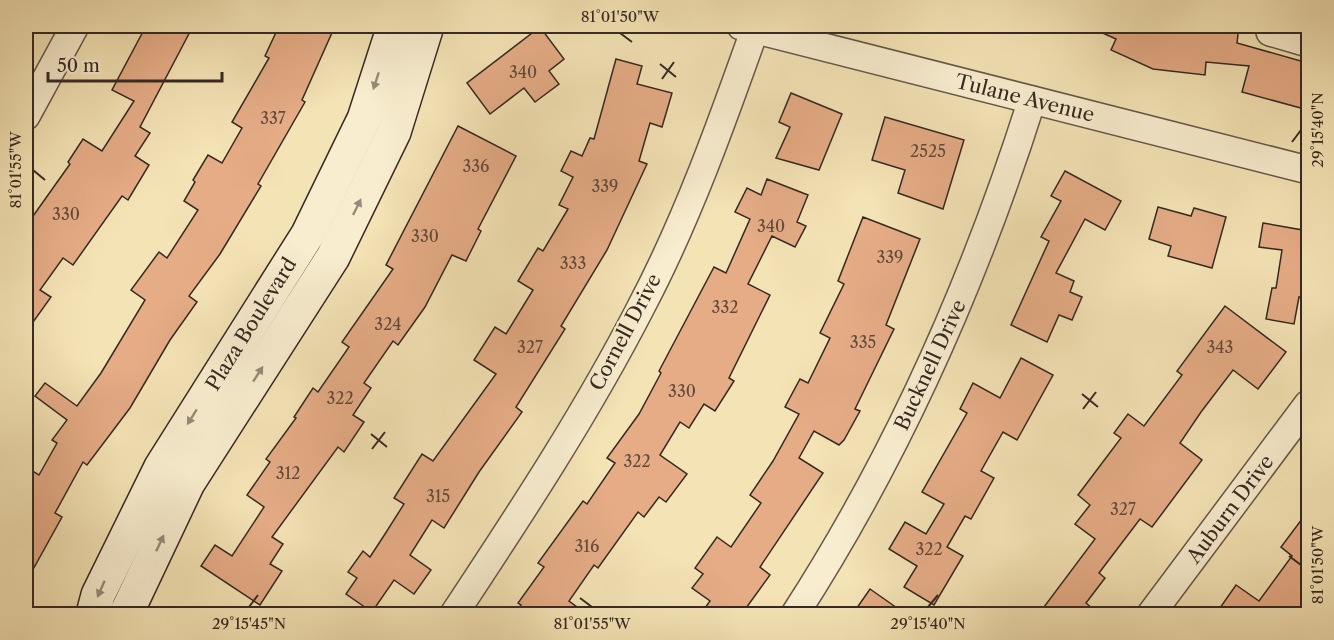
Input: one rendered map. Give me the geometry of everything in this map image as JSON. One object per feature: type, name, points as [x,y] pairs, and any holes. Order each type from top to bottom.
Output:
[{"type":"street","points":[[26,116],[75,26]]},
{"type":"street","name":"Plaza Boulevard","points":[[93,615],[98,595],[161,467],[308,234],[364,119],[394,26]]},
{"type":"street","name":"Plaza Boulevard","points":[[126,615],[188,483],[333,257],[394,132],[427,26]]},
{"type":"street","name":"Tulane Avenue","points":[[748,27],[1032,100],[1307,166]]},
{"type":"street","name":"Cornell Drive","points":[[454,615],[555,460],[642,306],[714,143],[748,27]]},
{"type":"street","points":[[1270,33],[1308,43]]},
{"type":"street","name":"Bucknell Drive","points":[[795,615],[854,519],[933,362],[984,244],[1032,100]]},
{"type":"street","name":"Auburn Drive","points":[[1150,615],[1308,404]]},
{"type":"building","points":[[146,26],[193,26],[140,127],[150,133],[135,156],[149,165],[128,200],[122,196],[73,265],[63,258],[40,290],[51,297],[26,332],[26,226],[70,164],[68,162],[83,139],[102,151],[134,101],[112,90]]},
{"type":"building","points":[[279,26],[335,26],[302,100],[305,102],[258,184],[261,186],[220,254],[189,296],[197,302],[170,340],[130,408],[87,465],[83,462],[55,513],[62,517],[26,582],[26,467],[39,475],[57,443],[52,440],[67,420],[35,396],[45,383],[77,406],[101,373],[145,300],[131,290],[159,252],[167,258],[198,210],[184,201],[195,182],[193,180],[208,155],[222,163],[242,128],[232,122],[269,58],[265,56]]},
{"type":"building","points":[[1087,26],[1239,26],[1237,43],[1308,63],[1308,110],[1242,92],[1249,66],[1206,62],[1205,75],[1153,69],[1111,50],[1116,39]]},
{"type":"building","points":[[540,27],[564,59],[549,71],[559,84],[535,102],[524,88],[490,114],[467,83]]},
{"type":"building","points":[[616,59],[642,66],[637,84],[672,93],[662,127],[650,123],[639,161],[647,164],[607,250],[561,326],[565,329],[516,407],[522,412],[479,472],[444,528],[432,520],[410,555],[431,570],[414,594],[394,580],[372,612],[346,594],[357,578],[348,572],[363,551],[370,557],[404,504],[394,498],[422,454],[433,461],[496,374],[474,360],[495,327],[506,334],[533,290],[518,281],[538,248],[543,251],[568,209],[559,205],[573,177],[561,171],[571,151],[582,156],[590,138],[594,139]]},
{"type":"building","points":[[791,93],[842,114],[819,170],[776,158],[790,127],[779,122]]},
{"type":"building","points":[[885,117],[964,140],[943,209],[898,193],[905,170],[872,160]]},
{"type":"building","points":[[458,126],[516,156],[478,229],[481,231],[466,261],[452,255],[425,307],[398,345],[393,341],[364,383],[371,388],[353,415],[364,422],[344,452],[338,447],[272,537],[283,544],[270,564],[282,571],[260,605],[201,566],[215,545],[232,556],[264,507],[247,495],[270,462],[266,459],[296,418],[294,417],[313,388],[318,392],[349,347],[342,342],[393,269],[386,265]]},
{"type":"building","points":[[1065,171],[1121,201],[1105,230],[1085,219],[1056,273],[1074,281],[1070,292],[1082,297],[1072,320],[1059,315],[1047,342],[1011,325],[1049,241],[1041,237],[1061,201],[1051,196]]},
{"type":"building","points":[[767,179],[808,195],[797,222],[806,226],[795,247],[772,236],[748,284],[770,295],[729,378],[734,381],[715,411],[704,404],[689,428],[680,422],[660,455],[687,474],[666,502],[659,497],[644,517],[638,512],[598,568],[594,565],[569,601],[588,615],[514,615],[521,605],[518,603],[544,567],[538,563],[583,501],[587,504],[615,463],[607,458],[639,414],[714,267],[726,273],[750,219],[735,212],[747,188],[761,195]]},
{"type":"building","points":[[1158,207],[1191,216],[1194,208],[1226,217],[1212,268],[1168,256],[1171,246],[1149,239]]},
{"type":"building","points":[[863,217],[920,239],[886,325],[894,329],[855,409],[860,411],[844,440],[839,445],[814,431],[799,458],[823,473],[760,567],[770,575],[741,615],[700,615],[710,601],[692,588],[703,574],[695,568],[717,537],[731,547],[761,503],[750,495],[773,461],[799,414],[785,407],[800,379],[808,383],[830,338],[820,333],[844,284],[838,281]]},
{"type":"building","points":[[1263,223],[1308,231],[1308,299],[1299,297],[1294,324],[1266,319],[1272,288],[1276,288],[1282,250],[1259,247]]},
{"type":"building","points":[[1225,306],[1286,352],[1258,389],[1233,370],[1201,412],[1180,443],[1202,460],[1152,527],[1140,519],[1099,573],[1105,578],[1086,603],[1100,615],[1038,615],[1095,539],[1075,524],[1090,505],[1078,495],[1121,438],[1114,433],[1128,414],[1144,426],[1182,375],[1177,371]]},
{"type":"building","points":[[1021,358],[1053,375],[1017,440],[1003,432],[981,471],[994,478],[971,519],[965,516],[947,547],[963,556],[934,605],[904,587],[917,566],[889,549],[905,522],[926,534],[944,504],[922,492],[967,413],[960,409],[973,383],[1000,398]]},
{"type":"building","points":[[1308,511],[1308,599],[1297,615],[1215,615],[1236,585],[1259,601],[1292,556],[1281,547]]},
{"type":"building","points":[[870,589],[907,615],[852,615]]}]
